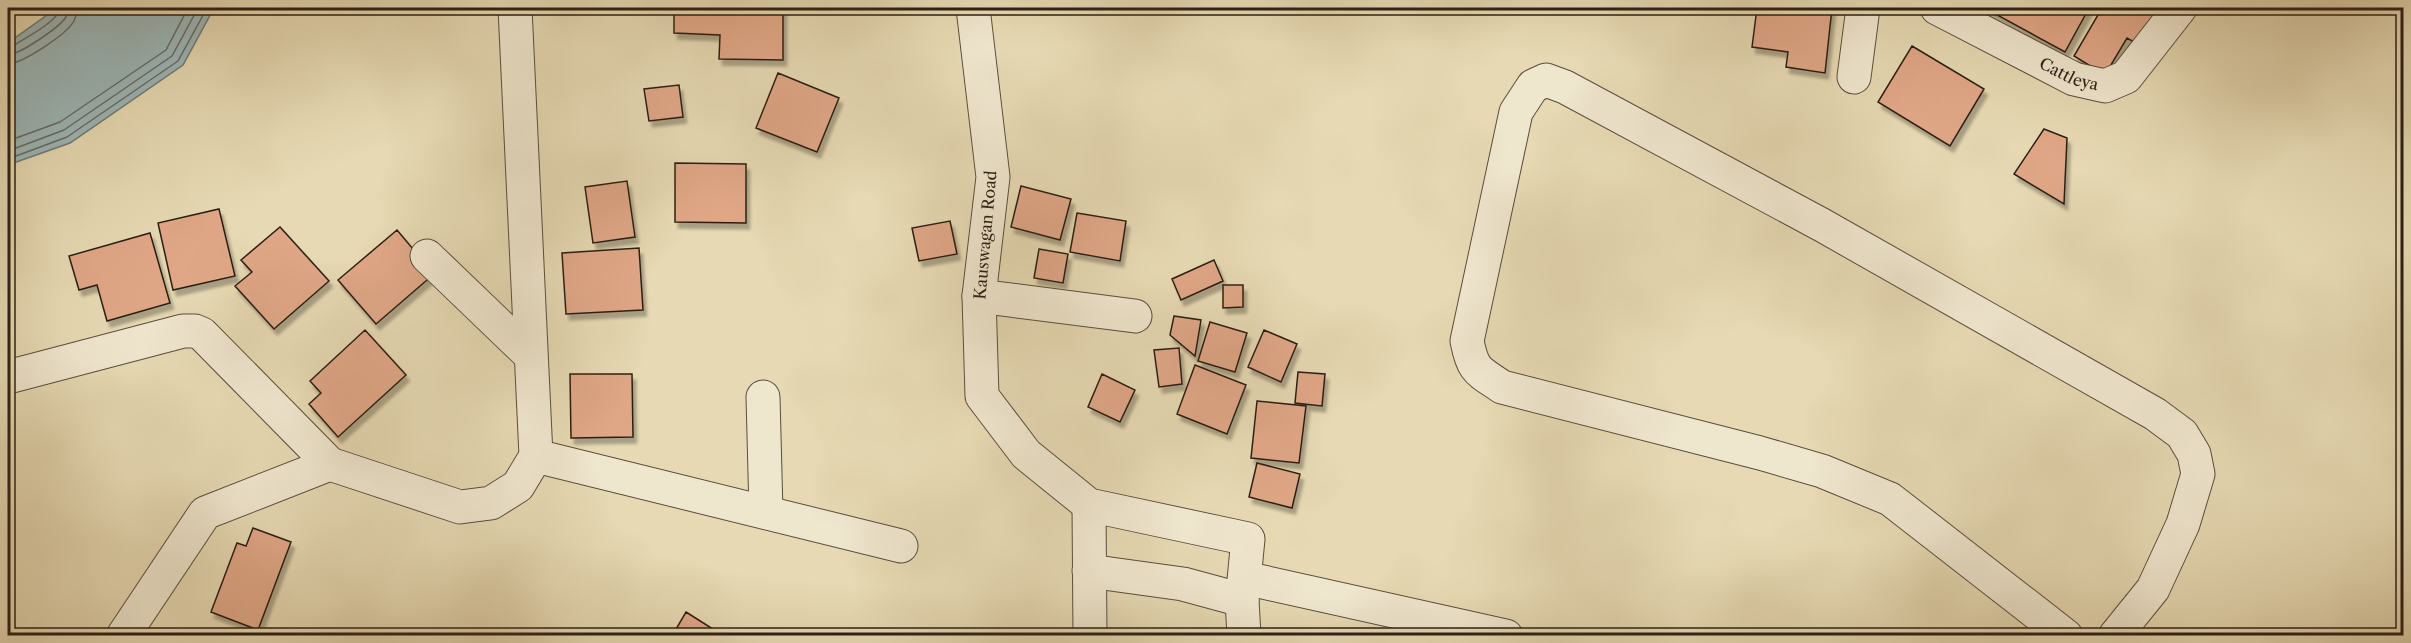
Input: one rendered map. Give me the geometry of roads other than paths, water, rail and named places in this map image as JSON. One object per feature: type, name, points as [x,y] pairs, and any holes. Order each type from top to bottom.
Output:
[{"type":"street","points":[[8,377],[183,331],[195,331],[202,334],[330,464],[460,507],[491,503],[518,486],[536,456],[529,354],[515,8]]},
{"type":"street","name":"Kauswagan Road","points":[[973,8],[993,177],[979,296],[982,396],[1026,454],[1089,505]]},
{"type":"street","points":[[1854,77],[1863,8]]},
{"type":"street","name":"Cattleya","points":[[1937,8],[2074,79],[2104,86],[2126,77],[2180,8]]},
{"type":"street","points":[[2066,636],[1890,499],[1822,471],[1760,453],[1502,387],[1477,370],[1471,362],[1467,341],[1516,112],[1533,86],[1546,80],[1565,87],[1832,231],[2155,414],[2182,434],[2194,454],[2198,474],[2183,524],[2153,589],[2115,636]]},
{"type":"street","points":[[427,256],[529,354]]},
{"type":"street","points":[[979,296],[1135,316]]},
{"type":"street","points":[[763,397],[766,512]]},
{"type":"street","points":[[536,456],[901,546]]},
{"type":"street","points":[[123,636],[205,513],[330,464]]},
{"type":"street","points":[[1090,636],[1089,505],[1248,539],[1243,589],[1244,636]]},
{"type":"street","points":[[1089,571],[1183,584],[1243,589],[1506,636]]},
{"type":"water","points":[[57,8],[214,8],[183,65],[70,143],[8,165],[8,43]]}]
